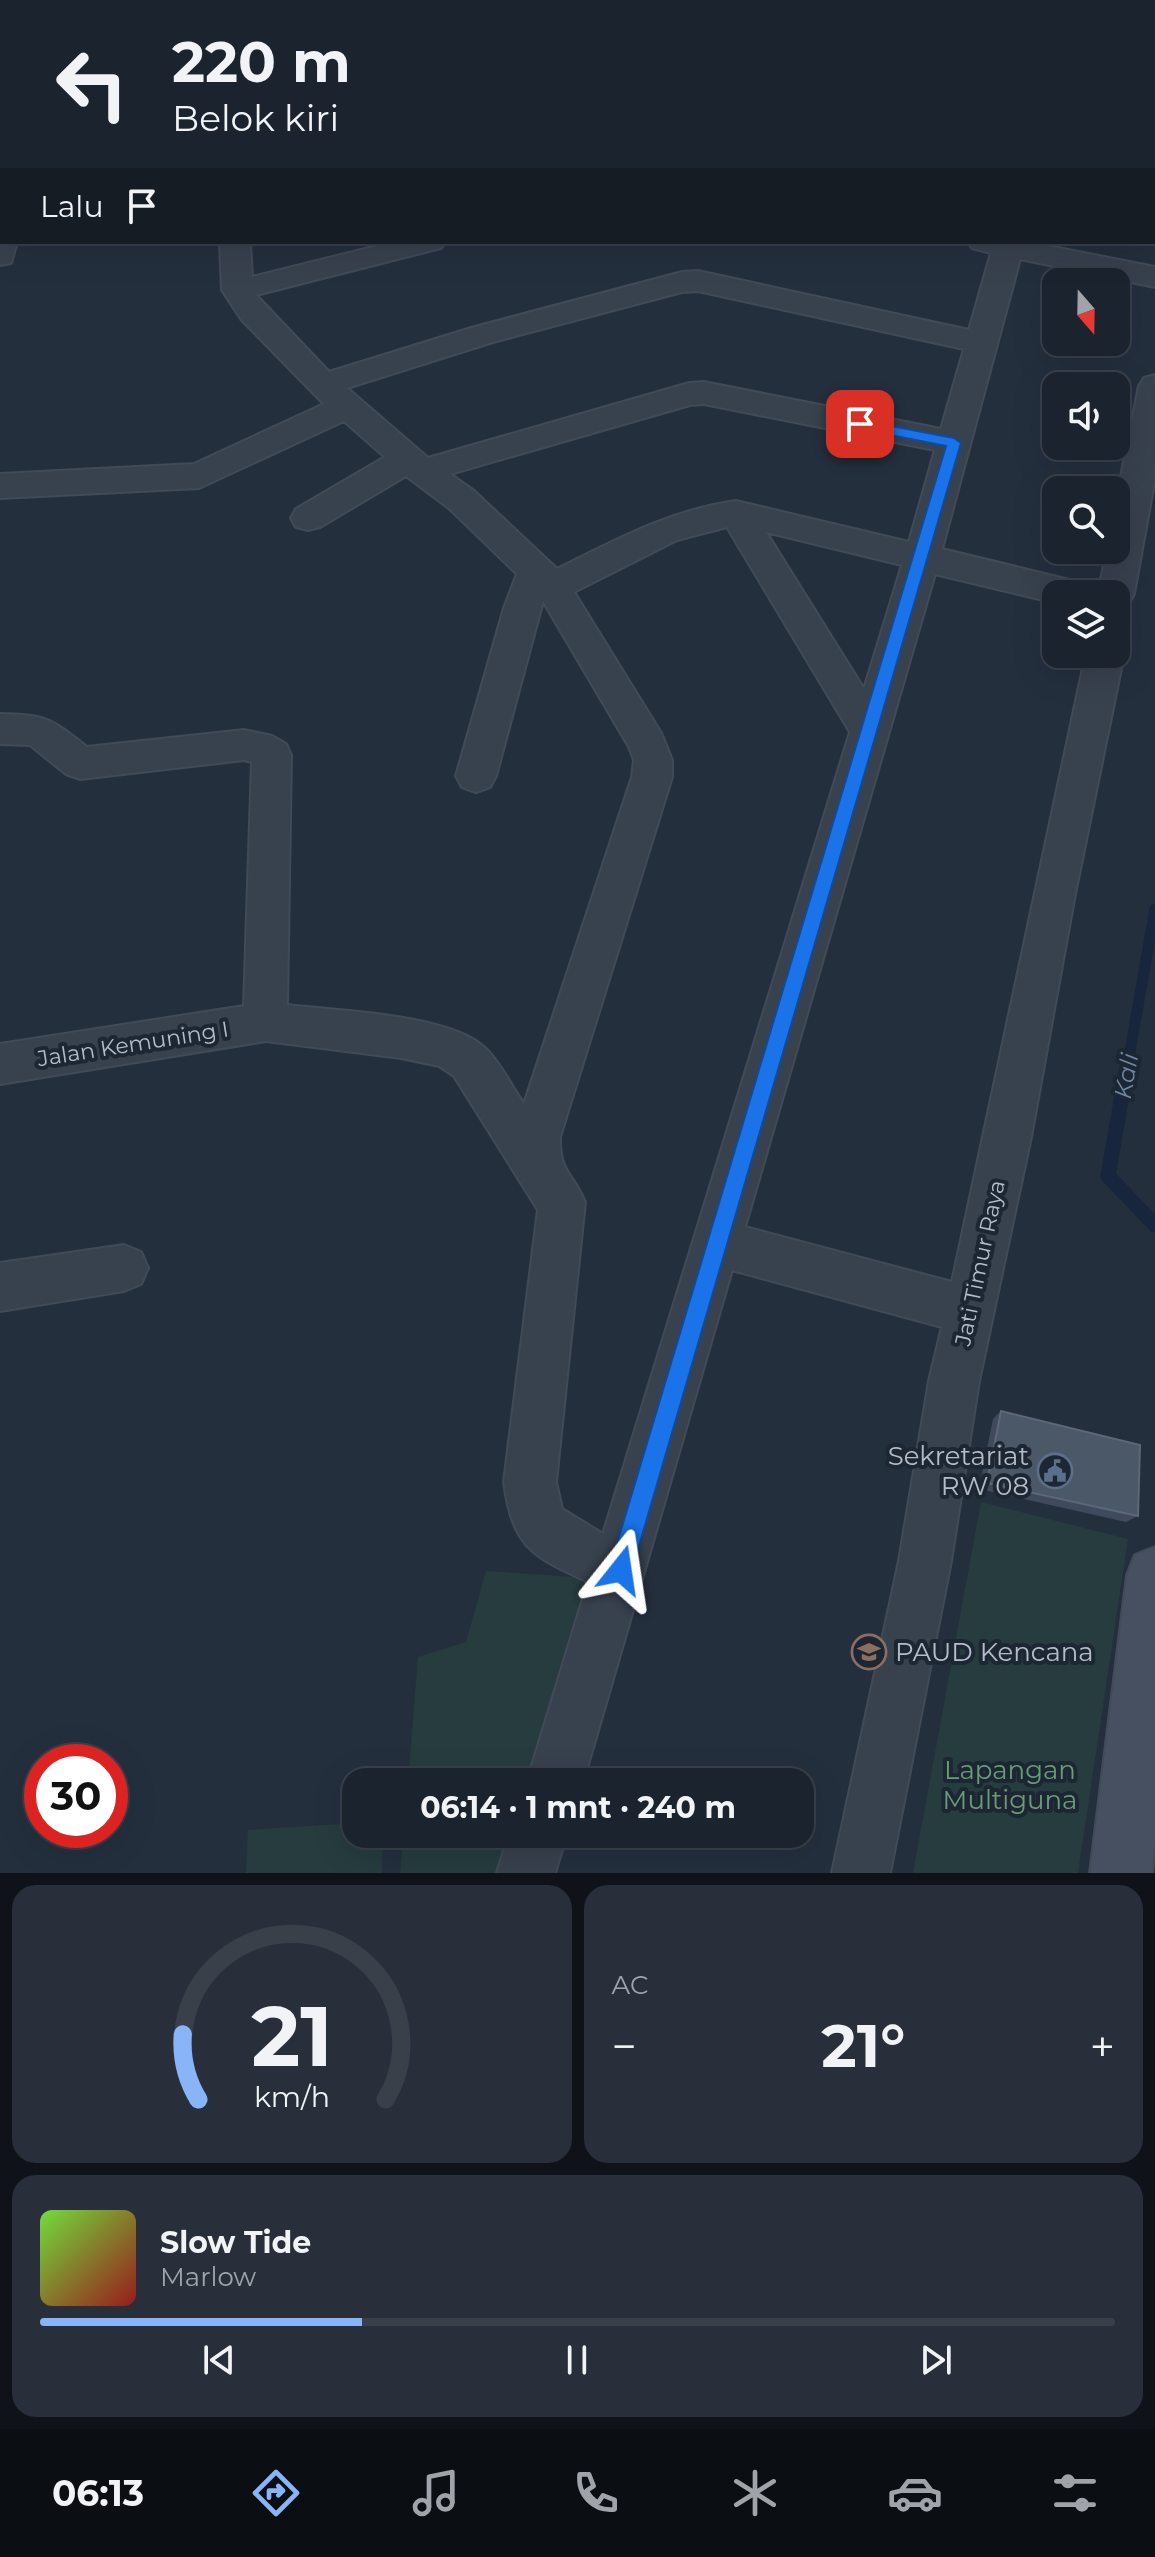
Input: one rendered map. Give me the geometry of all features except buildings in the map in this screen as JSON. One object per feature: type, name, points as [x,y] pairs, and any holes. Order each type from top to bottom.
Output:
[{"type":"street","points":[[235,244],[237,290],[252,312],[335,396],[415,465],[462,500],[545,579],[647,744],[653,760],[652,777],[539,1126],[538,1165]]},
{"type":"street","points":[[237,290],[422,244]]},
{"type":"street","points":[[559,1768],[922,557],[983,343],[999,244],[1155,277]]},
{"type":"street","points":[[0,486],[199,476],[335,396],[482,335],[682,282],[698,281],[983,343]]},
{"type":"street","points":[[1119,580],[1155,386]]},
{"type":"street","points":[[308,518],[415,465],[689,394],[704,393],[954,443]]},
{"type":"street","points":[[736,513],[869,730]]},
{"type":"street","points":[[476,776],[522,608],[545,579],[681,523],[736,513],[1042,586]]},
{"type":"street","name":"Jati Timur Raya","points":[[861,1873],[925,1561],[954,1381],[1102,668]]},
{"type":"street","points":[[0,729],[38,730],[80,763],[244,745],[258,747],[272,755],[266,1022]]},
{"type":"street","name":"Jalan Kemuning I","points":[[0,1064],[266,1022],[401,1038],[449,1048],[470,1062],[538,1165],[547,1188],[562,1202],[530,1482],[537,1518],[546,1531],[621,1570]]},
{"type":"street","points":[[717,1243],[970,1311]]},
{"type":"street","points":[[0,1287],[124,1268]]},
{"type":"street","points":[[1134,1843],[1155,1575]]},
{"type":"street","points":[[526,1873],[534,1848]]},
{"type":"green space","name":"Lapangan Multiguna","points":[[981,1502],[1128,1539],[1078,1873],[913,1873]]},
{"type":"green space","points":[[486,1571],[590,1578],[554,1768],[409,1768],[418,1657],[466,1642]]},
{"type":"green space","points":[[342,1824],[342,1848],[383,1848],[382,1873],[246,1873],[248,1830]]},
{"type":"green space","points":[[403,1848],[538,1848],[533,1873],[400,1873]]},
{"type":"waterway","name":"Kali","points":[[1126,1074],[1155,909]]},
{"type":"waterway","name":"Kali","points":[[1126,1072],[1108,1176],[1155,1225]]},
{"type":"place","name":"Sekretariat RW 08","points":[[1055,1471]]},
{"type":"place","name":"PAUD Kencana","points":[[869,1652]]},
{"type":"route","points":[[621,1570],[954,443],[860,424]]}]
